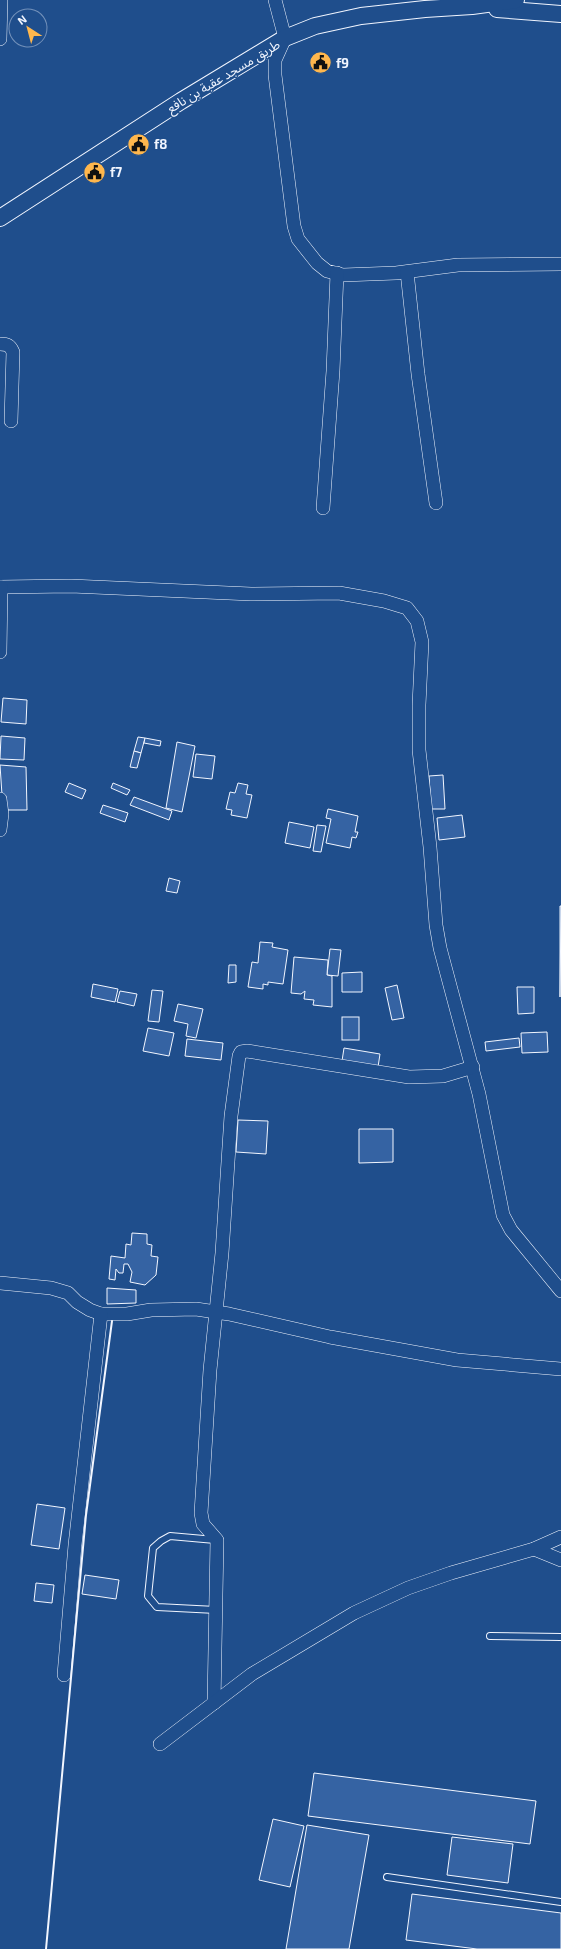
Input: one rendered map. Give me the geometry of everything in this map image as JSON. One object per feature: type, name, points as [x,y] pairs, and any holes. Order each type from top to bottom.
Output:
[{"type":"street","points":[[0,39],[1,0]]},
{"type":"street","points":[[275,0],[285,38],[275,60],[275,75],[294,226],[298,239],[317,263],[327,271],[343,274],[407,272],[458,265],[561,264]]},
{"type":"street","name":"طريق مسجد عقبة بن نافع","points":[[0,218],[181,101],[285,38],[315,26],[361,16],[425,8],[472,6],[516,0]]},
{"type":"street","name":"طريق مسجد عقبة بن نافع","points":[[472,6],[561,14]]},
{"type":"street","points":[[407,272],[418,374],[436,503]]},
{"type":"street","points":[[323,508],[333,371],[337,273]]},
{"type":"street","points":[[0,344],[7,344],[11,347],[12,352],[11,421]]},
{"type":"street","points":[[0,652],[1,587],[71,586],[251,594],[339,593],[384,601],[407,608],[413,614],[421,632],[422,642],[419,705],[419,750],[426,809],[436,925],[440,948],[473,1067],[504,1219],[561,1291]]},
{"type":"street","points":[[0,799],[2,814],[0,830]]},
{"type":"street","points":[[214,1703],[213,1685],[217,1540],[201,1519],[209,1378],[217,1313],[228,1190],[231,1116],[239,1056],[242,1052],[247,1051],[300,1058],[409,1077],[443,1076],[473,1067]]},
{"type":"street","points":[[0,1283],[51,1288],[68,1293],[77,1302],[90,1310],[101,1314],[189,1310],[217,1313],[330,1337],[457,1360],[561,1369]]},
{"type":"street","points":[[64,1675],[75,1545],[101,1314]]},
{"type":"street","points":[[160,1744],[252,1674],[354,1613],[408,1588],[451,1573],[534,1550],[561,1537]]},
{"type":"street","points":[[534,1550],[561,1560]]},
{"type":"lane","points":[[216,1610],[157,1607],[148,1596],[153,1548],[161,1541],[170,1536],[217,1540]]},
{"type":"lane","points":[[490,1636],[561,1637]]},
{"type":"lane","points":[[388,1877],[561,1902]]},
{"type":"building","points":[[3,698],[27,700],[26,724],[1,722]]},
{"type":"building","points":[[1,736],[25,738],[24,760],[0,759]]},
{"type":"building","points":[[138,737],[145,738],[141,753],[134,751]]},
{"type":"building","points":[[145,738],[161,741],[160,746],[144,743]]},
{"type":"building","points":[[177,742],[195,746],[182,812],[166,808]]},
{"type":"building","points":[[134,751],[141,753],[137,768],[130,767]]},
{"type":"building","points":[[196,754],[215,756],[212,779],[193,777]]},
{"type":"building","points":[[0,765],[26,767],[27,810],[3,810]]},
{"type":"building","points":[[443,775],[445,809],[431,809],[429,776]]},
{"type":"building","points":[[69,783],[86,790],[82,799],[65,792]]},
{"type":"building","points":[[113,783],[130,790],[127,795],[111,788]]},
{"type":"building","points":[[238,783],[248,785],[246,794],[252,795],[247,818],[231,815],[232,810],[226,809],[230,792],[235,793]]},
{"type":"building","points":[[134,797],[172,811],[169,820],[130,805]]},
{"type":"building","points":[[103,805],[128,813],[125,822],[100,813]]},
{"type":"building","points":[[328,809],[358,816],[355,832],[358,832],[356,838],[352,837],[350,848],[326,843],[331,819],[326,818]]},
{"type":"building","points":[[462,815],[465,837],[439,840],[437,818]]},
{"type":"building","points":[[289,822],[314,827],[310,848],[285,843]]},
{"type":"building","points":[[317,825],[326,826],[321,852],[313,851]]},
{"type":"building","points":[[169,878],[180,881],[177,893],[166,891]]},
{"type":"building","points":[[560,906],[561,906],[560,997]]},
{"type":"building","points":[[260,942],[273,943],[272,947],[288,950],[283,984],[268,982],[268,985],[263,984],[263,989],[248,987],[252,962],[258,963]]},
{"type":"building","points":[[330,949],[341,950],[338,976],[327,975]]},
{"type":"building","points":[[294,957],[328,960],[327,975],[332,976],[332,1007],[313,1005],[314,1000],[304,999],[305,991],[301,994],[291,993]]},
{"type":"building","points":[[229,965],[236,965],[236,982],[228,983]]},
{"type":"building","points":[[362,972],[362,992],[342,992],[342,973]]},
{"type":"building","points":[[93,984],[118,989],[115,1002],[91,997]]},
{"type":"building","points":[[397,985],[404,1018],[392,1020],[385,988]]},
{"type":"building","points":[[517,987],[534,987],[534,1013],[518,1014]]},
{"type":"building","points":[[152,990],[163,991],[159,1022],[148,1021]]},
{"type":"building","points":[[120,991],[137,994],[134,1006],[117,1002]]},
{"type":"building","points":[[178,1004],[203,1009],[196,1038],[186,1036],[188,1024],[174,1021]]},
{"type":"building","points":[[342,1017],[359,1017],[359,1040],[342,1040]]},
{"type":"building","points":[[148,1028],[174,1033],[169,1056],[143,1051]]},
{"type":"building","points":[[547,1032],[548,1052],[522,1053],[521,1033]]},
{"type":"building","points":[[519,1038],[520,1047],[486,1051],[485,1042]]},
{"type":"building","points":[[187,1039],[223,1043],[221,1060],[185,1056]]},
{"type":"building","points":[[344,1048],[380,1054],[378,1067],[342,1061]]},
{"type":"building","points":[[238,1120],[268,1121],[266,1154],[236,1152]]},
{"type":"building","points":[[359,1129],[393,1129],[393,1162],[359,1163]]},
{"type":"building","points":[[132,1233],[147,1234],[147,1244],[152,1245],[151,1256],[158,1257],[156,1275],[145,1285],[130,1282],[132,1272],[128,1264],[124,1264],[123,1273],[119,1273],[116,1269],[115,1280],[109,1279],[111,1256],[125,1258],[126,1244],[131,1245]]},
{"type":"building","points":[[107,1288],[136,1290],[136,1303],[107,1304]]},
{"type":"building","points":[[37,1504],[65,1508],[59,1549],[31,1545]]},
{"type":"building","points":[[85,1575],[119,1580],[116,1599],[82,1594]]},
{"type":"building","points":[[36,1583],[54,1585],[52,1603],[34,1601]]},
{"type":"building","points":[[314,1773],[536,1801],[530,1844],[308,1816]]},
{"type":"building","points":[[273,1819],[304,1826],[290,1887],[259,1880]]},
{"type":"building","points":[[307,1825],[369,1835],[349,1949],[286,1949]]},
{"type":"building","points":[[452,1837],[513,1844],[508,1883],[447,1875]]},
{"type":"building","points":[[412,1894],[561,1913],[561,1949],[477,1949],[406,1940]]},
{"type":"wall","points":[[46,1949],[86,1515],[112,1321]]},
{"type":"place","name":"f9","points":[[320,63]]},
{"type":"place","name":"f8","points":[[138,144]]},
{"type":"place","name":"f7","points":[[94,172]]}]
